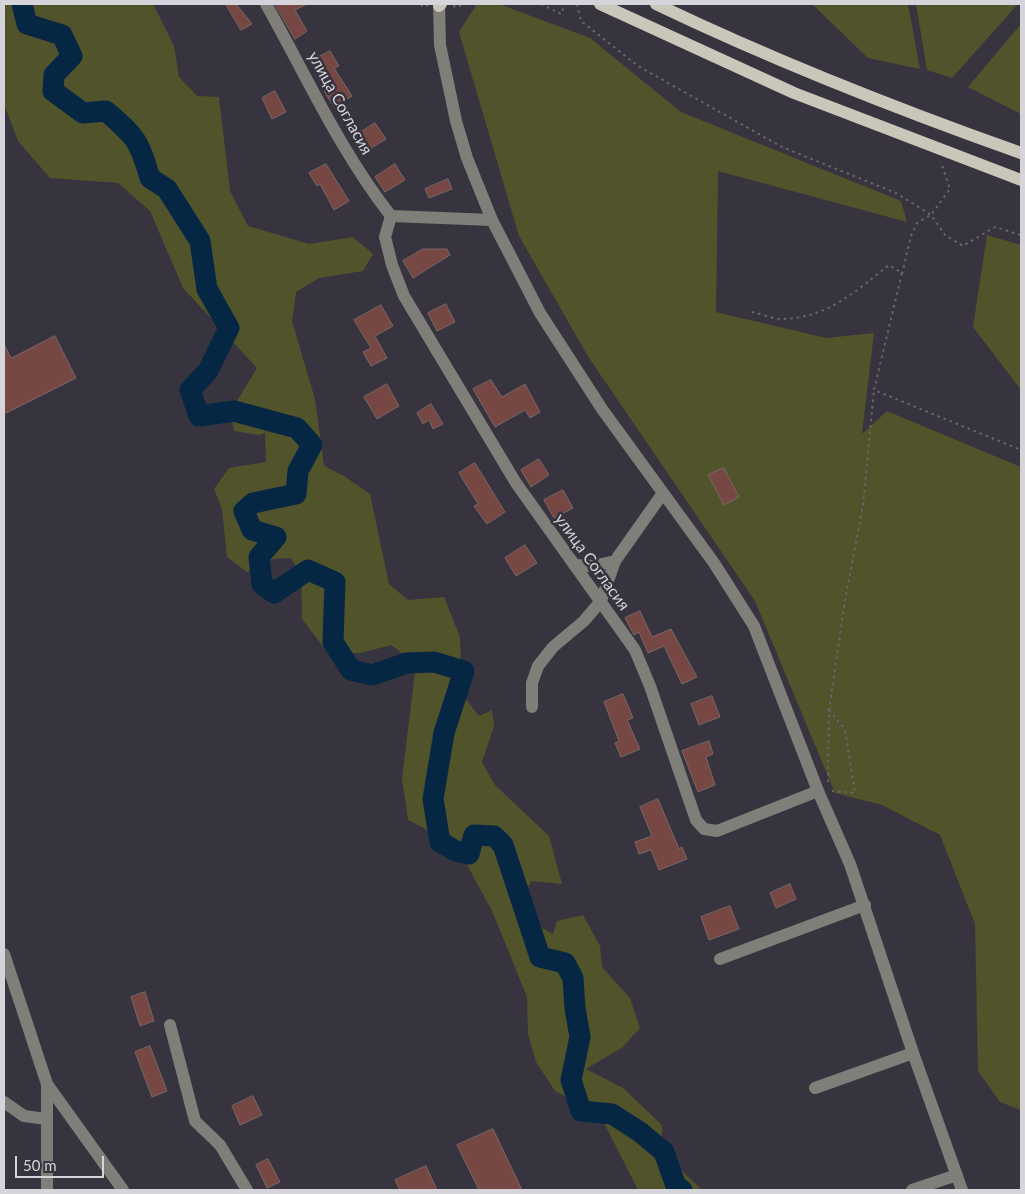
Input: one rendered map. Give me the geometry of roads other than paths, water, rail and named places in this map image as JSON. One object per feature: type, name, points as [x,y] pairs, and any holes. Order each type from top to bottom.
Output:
[{"type":"main road","points":[[600,4],[794,93],[1021,180]]},
{"type":"main road","points":[[656,4],[802,70],[919,117],[1021,153]]},
{"type":"street","name":"улица Согласия","points":[[266,4],[335,130],[372,192],[390,216],[385,236],[392,266],[404,296],[516,483],[635,650],[650,686],[696,820],[704,829],[717,831],[824,788]]},
{"type":"street","points":[[439,4],[440,45],[456,121],[467,158],[492,220],[540,313],[602,409],[714,563],[754,626],[824,788],[865,905],[912,1053],[962,1190]]},
{"type":"street","points":[[390,216],[492,220]]},
{"type":"street","points":[[532,708],[532,682],[538,666],[553,647],[584,621],[600,601],[615,561],[663,493]]},
{"type":"street","points":[[574,565],[593,566],[615,561]]},
{"type":"street","points":[[720,959],[865,905]]},
{"type":"street","points":[[4,954],[47,1084],[123,1190]]},
{"type":"street","points":[[170,1025],[195,1121],[220,1145],[247,1190]]},
{"type":"street","points":[[815,1088],[912,1053]]},
{"type":"street","points":[[47,1084],[47,1190]]},
{"type":"street","points":[[4,1102],[24,1116],[46,1119]]},
{"type":"street","points":[[912,1190],[956,1175]]},
{"type":"waterway","points":[[22,4],[27,24],[62,35],[72,56],[54,75],[53,91],[83,113],[106,111],[124,127],[139,147],[150,178],[167,189],[200,241],[207,289],[229,328],[208,371],[190,390],[199,416],[234,411],[297,428],[312,445],[298,471],[296,494],[253,503],[244,511],[252,530],[276,537],[259,557],[262,584],[274,593],[308,570],[335,582],[333,642],[351,670],[372,675],[407,663],[434,662],[464,671],[444,733],[433,799],[440,842],[456,851],[469,854],[474,835],[494,836],[503,845],[540,957],[565,963],[573,978],[575,1008],[580,1037],[571,1080],[581,1111],[612,1114],[640,1132],[664,1152],[676,1186],[682,1190]]}]
